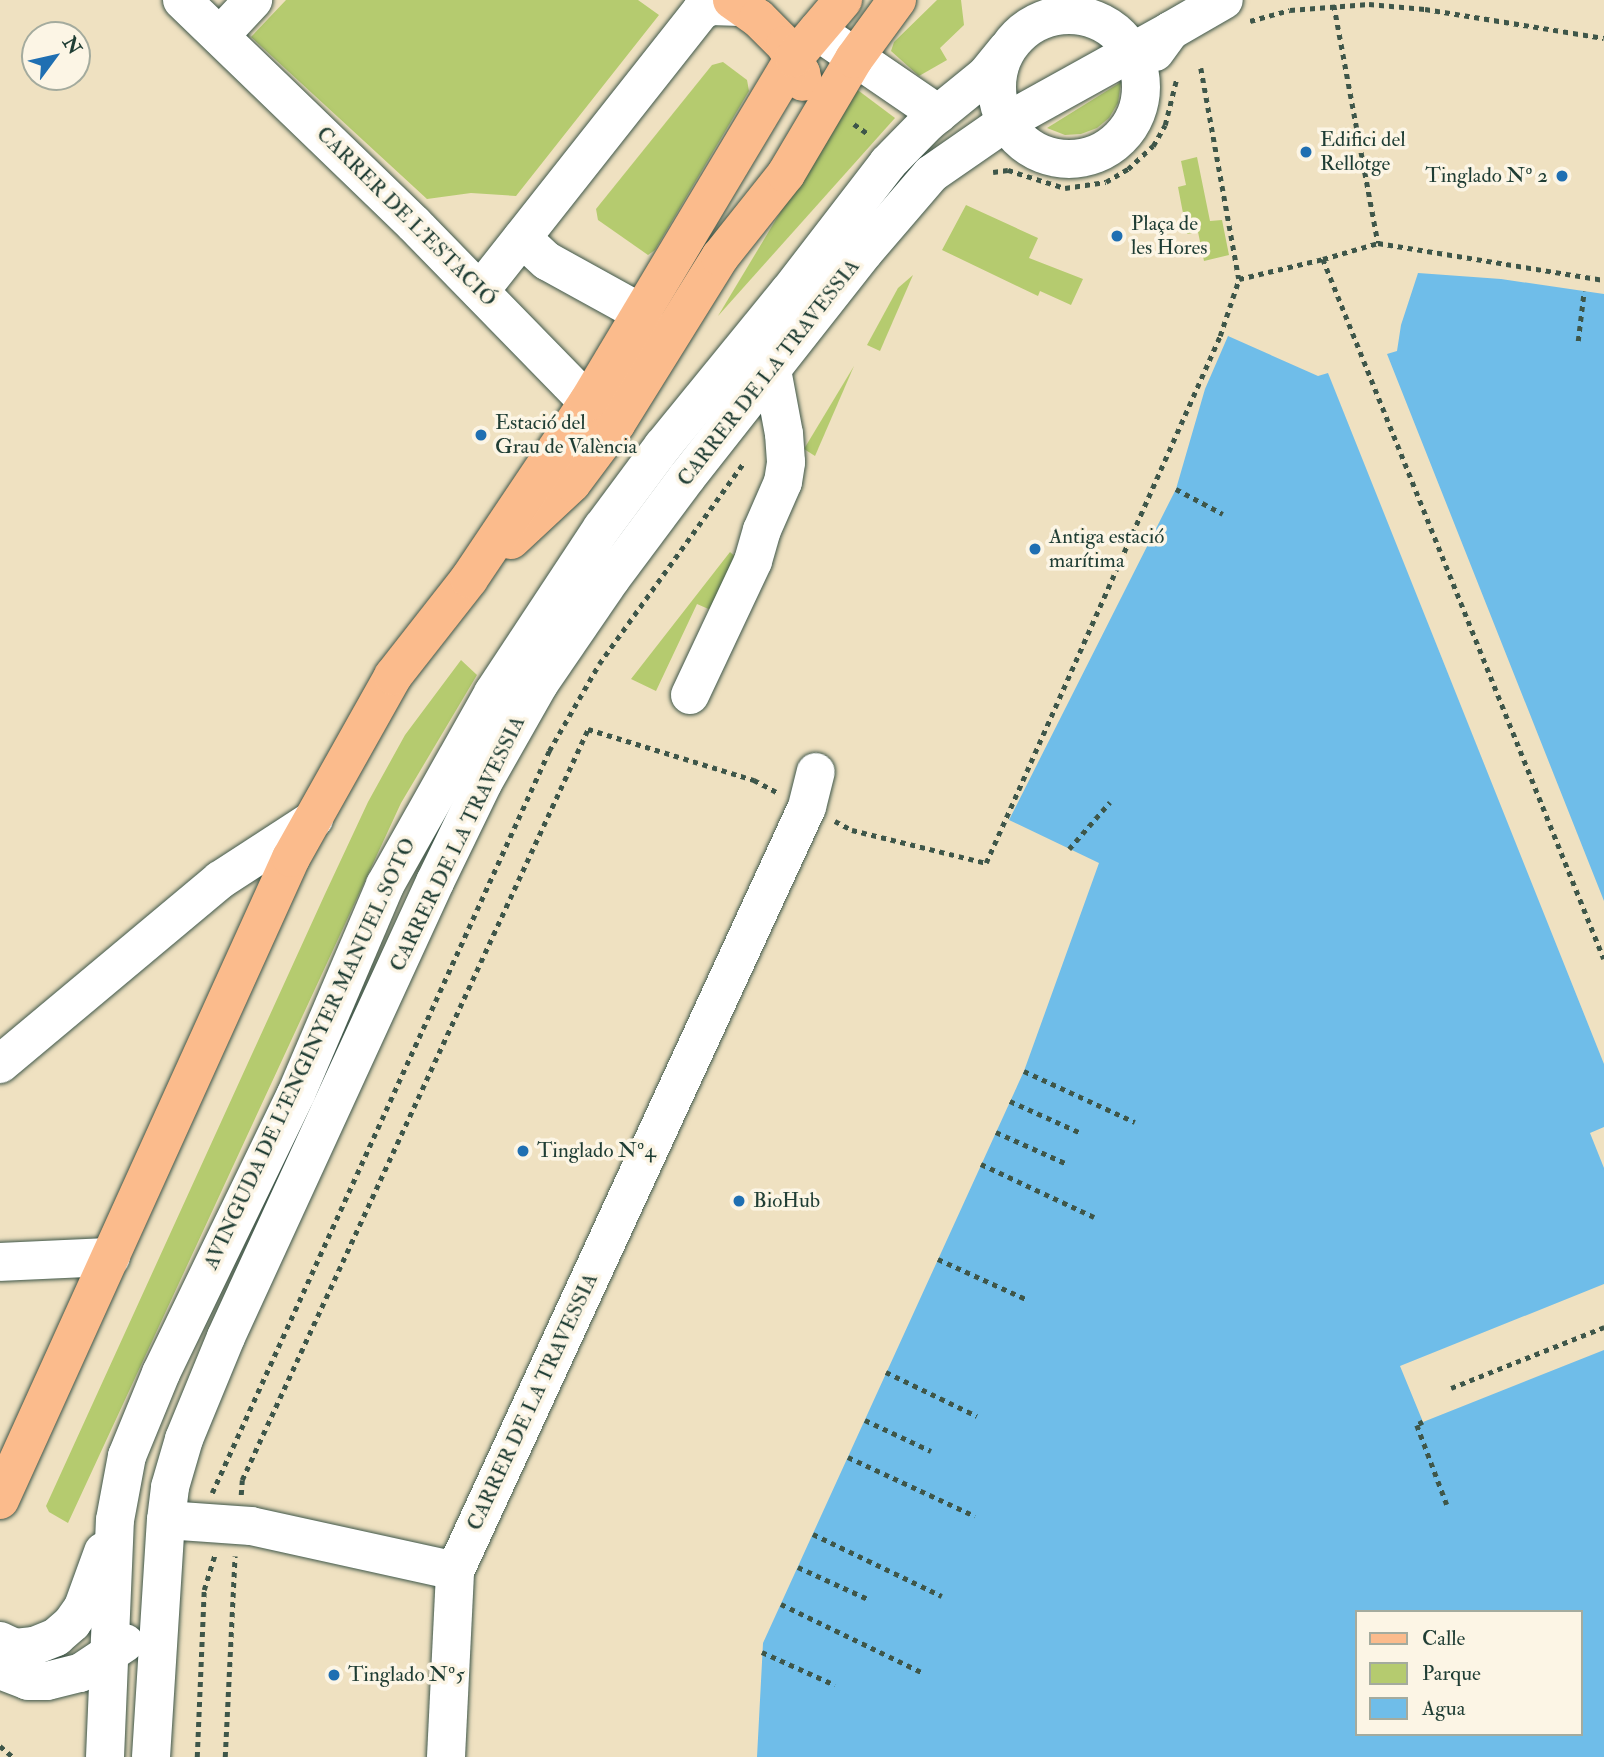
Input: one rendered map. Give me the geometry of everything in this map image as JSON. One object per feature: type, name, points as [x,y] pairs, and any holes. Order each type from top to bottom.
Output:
[{"type":"main road","points":[[4,1478],[111,1257],[292,858],[393,676],[469,579],[588,402],[805,45],[843,0]]},
{"type":"main road","points":[[469,579],[572,483],[616,424],[720,257],[786,174],[854,59],[897,0]]},
{"type":"main road","points":[[748,2],[805,45]]},
{"type":"main road","points":[[720,257],[765,161],[800,97],[805,45]]},
{"type":"street","name":"CARRER DE L'ESTACIÓ","points":[[182,0],[234,21],[480,291],[588,402]]},
{"type":"street","points":[[1103,0],[1025,26],[998,74],[998,99],[1006,122],[1022,141],[1044,154],[1065,159],[1086,157],[1106,149],[1122,136],[1135,118],[1156,50],[1176,48],[1232,12]]},
{"type":"street","points":[[480,291],[701,11],[711,6],[748,2]]},
{"type":"street","points":[[1025,26],[1072,14],[1096,19],[1116,32],[1132,51],[1140,73],[1141,98]]},
{"type":"street","name":"AVINGUDA DE L'ENGINYER MANUEL SOTO","points":[[103,1753],[115,1520],[127,1457],[161,1373],[296,1094],[385,885],[449,767],[500,682],[602,528],[888,163],[938,114],[986,75],[1025,26]]},
{"type":"street","points":[[805,45],[854,59],[938,114]]},
{"type":"street","points":[[931,174],[1006,122],[1132,51],[1176,48]]},
{"type":"street","name":"AVINGUDA DE L'ENGINYER MANUEL SOTO","points":[[811,260],[886,199],[931,174],[987,152],[1024,151],[1044,154]]},
{"type":"street","name":"CARRER DE LA TRAVESSIA","points":[[151,1757],[166,1520],[170,1488],[184,1439],[226,1337],[483,783],[539,684],[611,579],[864,252],[931,174]]},
{"type":"street","points":[[522,238],[547,261],[643,314]]},
{"type":"street","points":[[690,695],[753,561],[762,530],[783,482],[786,462],[784,434],[772,370]]},
{"type":"street","name":"CARRER DE LA TRAVESSIA","points":[[446,1757],[456,1571],[811,790]]},
{"type":"street","points":[[0,1065],[219,880],[314,819]]},
{"type":"street","points":[[0,1262],[111,1257]]},
{"type":"street","points":[[0,1641],[15,1647],[34,1646],[56,1637],[72,1623],[83,1606],[115,1520]]},
{"type":"street","points":[[166,1520],[225,1523],[456,1571]]},
{"type":"street","points":[[0,1670],[28,1681],[47,1681],[80,1672],[110,1655],[136,1633],[225,1523]]},
{"type":"path","points":[[1232,12],[1369,4],[1425,9],[1604,38]]},
{"type":"path","points":[[1334,5],[1378,243]]},
{"type":"path","points":[[1008,170],[1065,188],[1106,182],[1128,169],[1153,146],[1165,125],[1176,48]]},
{"type":"path","points":[[197,1757],[204,1590],[225,1523],[242,1480],[588,729],[754,780],[811,790],[852,830],[986,863],[1220,336],[1239,279],[1201,68]]},
{"type":"path","points":[[1239,279],[1378,243],[1604,280]]},
{"type":"path","points":[[1323,259],[1604,959]]},
{"type":"path","points":[[1578,341],[1584,291]]},
{"type":"path","points":[[225,1757],[225,1523],[211,1497],[219,1476],[549,751],[599,664],[751,452]]},
{"type":"path","points":[[1176,489],[1223,514]]},
{"type":"path","points":[[1069,849],[1110,802]]},
{"type":"path","points":[[1024,1071],[1135,1122]]},
{"type":"path","points":[[1010,1101],[1081,1133]]},
{"type":"path","points":[[996,1132],[1065,1163]]},
{"type":"path","points":[[981,1164],[1094,1217]]},
{"type":"path","points":[[938,1259],[1027,1300]]},
{"type":"path","points":[[1451,1388],[1604,1327]]},
{"type":"path","points":[[886,1372],[977,1416]]},
{"type":"path","points":[[865,1420],[930,1451]]},
{"type":"path","points":[[1423,1422],[1417,1426],[1447,1505]]},
{"type":"path","points":[[848,1457],[975,1516]]},
{"type":"path","points":[[813,1534],[942,1597]]},
{"type":"path","points":[[798,1567],[870,1600]]},
{"type":"path","points":[[781,1604],[921,1672]]},
{"type":"path","points":[[762,1652],[835,1685]]},
{"type":"path","points":[[0,1745],[13,1757]]},
{"type":"green space","points":[[286,0],[638,0],[659,15],[516,196],[471,193],[427,199],[251,37]]},
{"type":"green space","points":[[937,0],[961,0],[964,25],[940,48],[947,60],[919,76],[891,51],[894,42]]},
{"type":"green space","points":[[723,62],[747,80],[749,91],[655,250],[648,255],[598,220],[596,209],[712,65]]},
{"type":"green space","points":[[1121,82],[1118,103],[1109,118],[1097,128],[1081,134],[1065,135],[1047,128]]},
{"type":"green space","points":[[855,88],[895,118],[718,316]]},
{"type":"green space","points":[[1197,157],[1210,221],[1222,220],[1229,255],[1204,261],[1198,232],[1187,234],[1178,187],[1186,185],[1181,161]]},
{"type":"green space","points":[[966,205],[1038,238],[1029,258],[1083,279],[1071,305],[1040,291],[1038,296],[942,250]]},
{"type":"green space","points":[[913,275],[880,351],[867,345],[898,288]]},
{"type":"green space","points":[[854,366],[815,456],[804,449]]},
{"type":"green space","points":[[730,552],[739,560],[713,611],[697,604],[656,691],[631,679]]},
{"type":"green space","points":[[461,660],[477,675],[401,803],[68,1523],[49,1512],[46,1506],[368,802],[405,735]]},
{"type":"water","points":[[1418,273],[1501,279],[1604,294],[1604,901],[1387,354],[1397,351],[1401,325]]},
{"type":"water","points":[[1228,336],[1318,376],[1328,373],[1604,1064],[1604,1127],[1590,1133],[1604,1168],[1604,1284],[1400,1366],[1423,1422],[1604,1350],[1604,1757],[757,1757],[763,1643],[1024,1071],[1099,863],[1009,820],[1176,489],[1205,389]]},
{"type":"place","name":"Edifici del Rellotge","points":[[1306,152]]},
{"type":"place","name":"Tinglado Nº 2","points":[[1562,176]]},
{"type":"place","name":"Plaça de les Hores","points":[[1117,236]]},
{"type":"place","name":"Estació del Grau de València","points":[[481,435]]},
{"type":"place","name":"Antiga estació marítima","points":[[1035,549]]},
{"type":"place","name":"Tinglado Nº4","points":[[523,1151]]},
{"type":"place","name":"BioHub","points":[[739,1201]]},
{"type":"place","name":"Tinglado Nº5","points":[[334,1675]]}]
